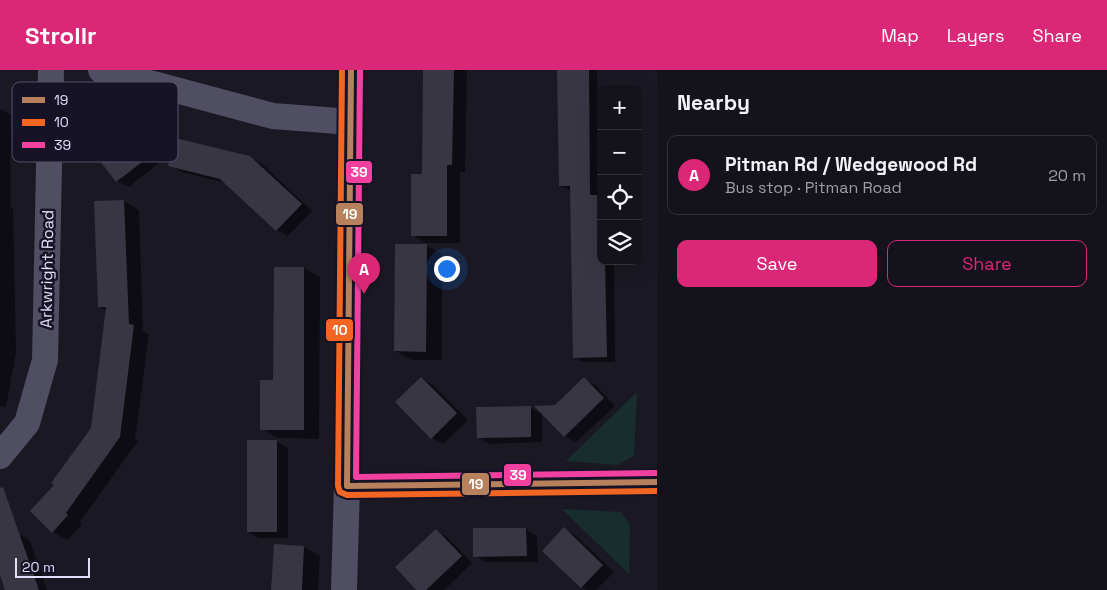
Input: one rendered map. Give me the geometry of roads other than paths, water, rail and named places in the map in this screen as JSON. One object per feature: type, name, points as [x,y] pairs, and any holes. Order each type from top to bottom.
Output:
[{"type":"street","points":[[102,70],[147,82]]},
{"type":"street","points":[[344,590],[347,486],[351,70]]},
{"type":"street","points":[[178,90],[273,116],[351,122]]},
{"type":"street","name":"Arkwright Road","points":[[0,456],[27,423],[45,360],[49,162]]},
{"type":"street","points":[[347,486],[657,482]]},
{"type":"place","name":"Pitman Rd / Wedgewood Rd","points":[[364,294]]}]
